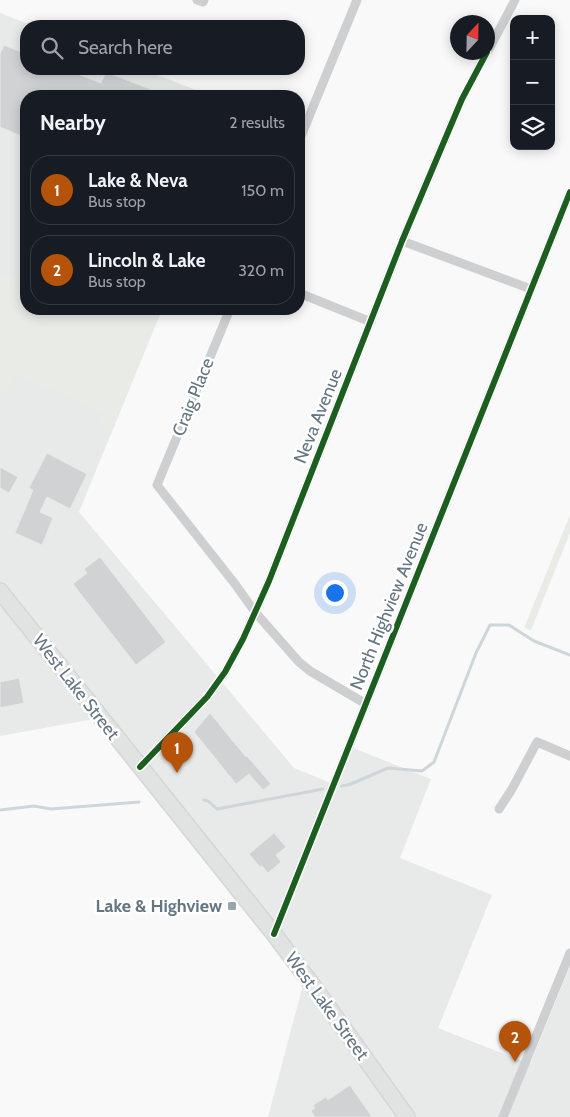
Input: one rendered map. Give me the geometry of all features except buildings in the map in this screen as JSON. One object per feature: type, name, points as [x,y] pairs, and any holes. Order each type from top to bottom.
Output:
[{"type":"main road","name":"West Lake Street","points":[[0,591],[274,934],[407,1117]]},
{"type":"street","points":[[198,0],[203,2],[204,0]]},
{"type":"street","points":[[305,126],[357,0]]},
{"type":"street","name":"Neva Avenue","points":[[495,37],[515,0]]},
{"type":"street","name":"Neva Avenue","points":[[140,767],[207,697],[225,672],[243,639],[269,581],[402,242],[462,99],[483,60]]},
{"type":"street","name":"North Highview Avenue","points":[[274,934],[570,192]]},
{"type":"street","points":[[402,242],[531,289]]},
{"type":"street","points":[[305,294],[371,322]]},
{"type":"street","name":"Craig Place","points":[[228,315],[157,485],[255,612]]},
{"type":"street","points":[[255,612],[299,662],[310,671],[366,704]]},
{"type":"street","points":[[499,809],[537,742],[570,756]]},
{"type":"street","points":[[503,1117],[570,953]]},
{"type":"shaded area","points":[[0,13],[20,21],[20,75],[157,75],[196,90],[20,90],[20,315],[160,315],[79,512],[294,768],[331,783],[273,929],[0,585]]},
{"type":"shaded area","points":[[0,273],[20,281],[20,315],[160,315],[111,434],[98,425],[103,412],[16,375],[7,394],[0,391]]},
{"type":"shaded area","points":[[570,515],[570,533],[531,630],[524,628]]},
{"type":"shaded area","points":[[0,600],[94,719],[0,736]]},
{"type":"shaded area","points":[[353,748],[431,779],[400,858],[492,895],[438,1028],[530,1064],[570,966],[570,1117],[413,1117],[278,934]]},
{"type":"shaded area","points":[[304,981],[403,1117],[268,1117]]},
{"type":"waterway","points":[[342,786],[388,768],[422,771],[434,762],[476,653],[490,625],[509,625],[534,641],[570,655]]},
{"type":"waterway","points":[[204,800],[217,809],[323,789]]},
{"type":"waterway","points":[[0,810],[34,806],[51,809],[139,802]]},
{"type":"cycle path","points":[[140,767],[207,697],[225,672],[243,639],[269,581],[402,241],[462,99],[483,60]]},
{"type":"cycle path","points":[[274,934],[570,192]]},
{"type":"place","name":"Lake & Neva","points":[[177,773]]},
{"type":"place","name":"Lake & Highview","points":[[232,906]]},
{"type":"place","name":"Lincoln & Lake","points":[[515,1062]]}]
